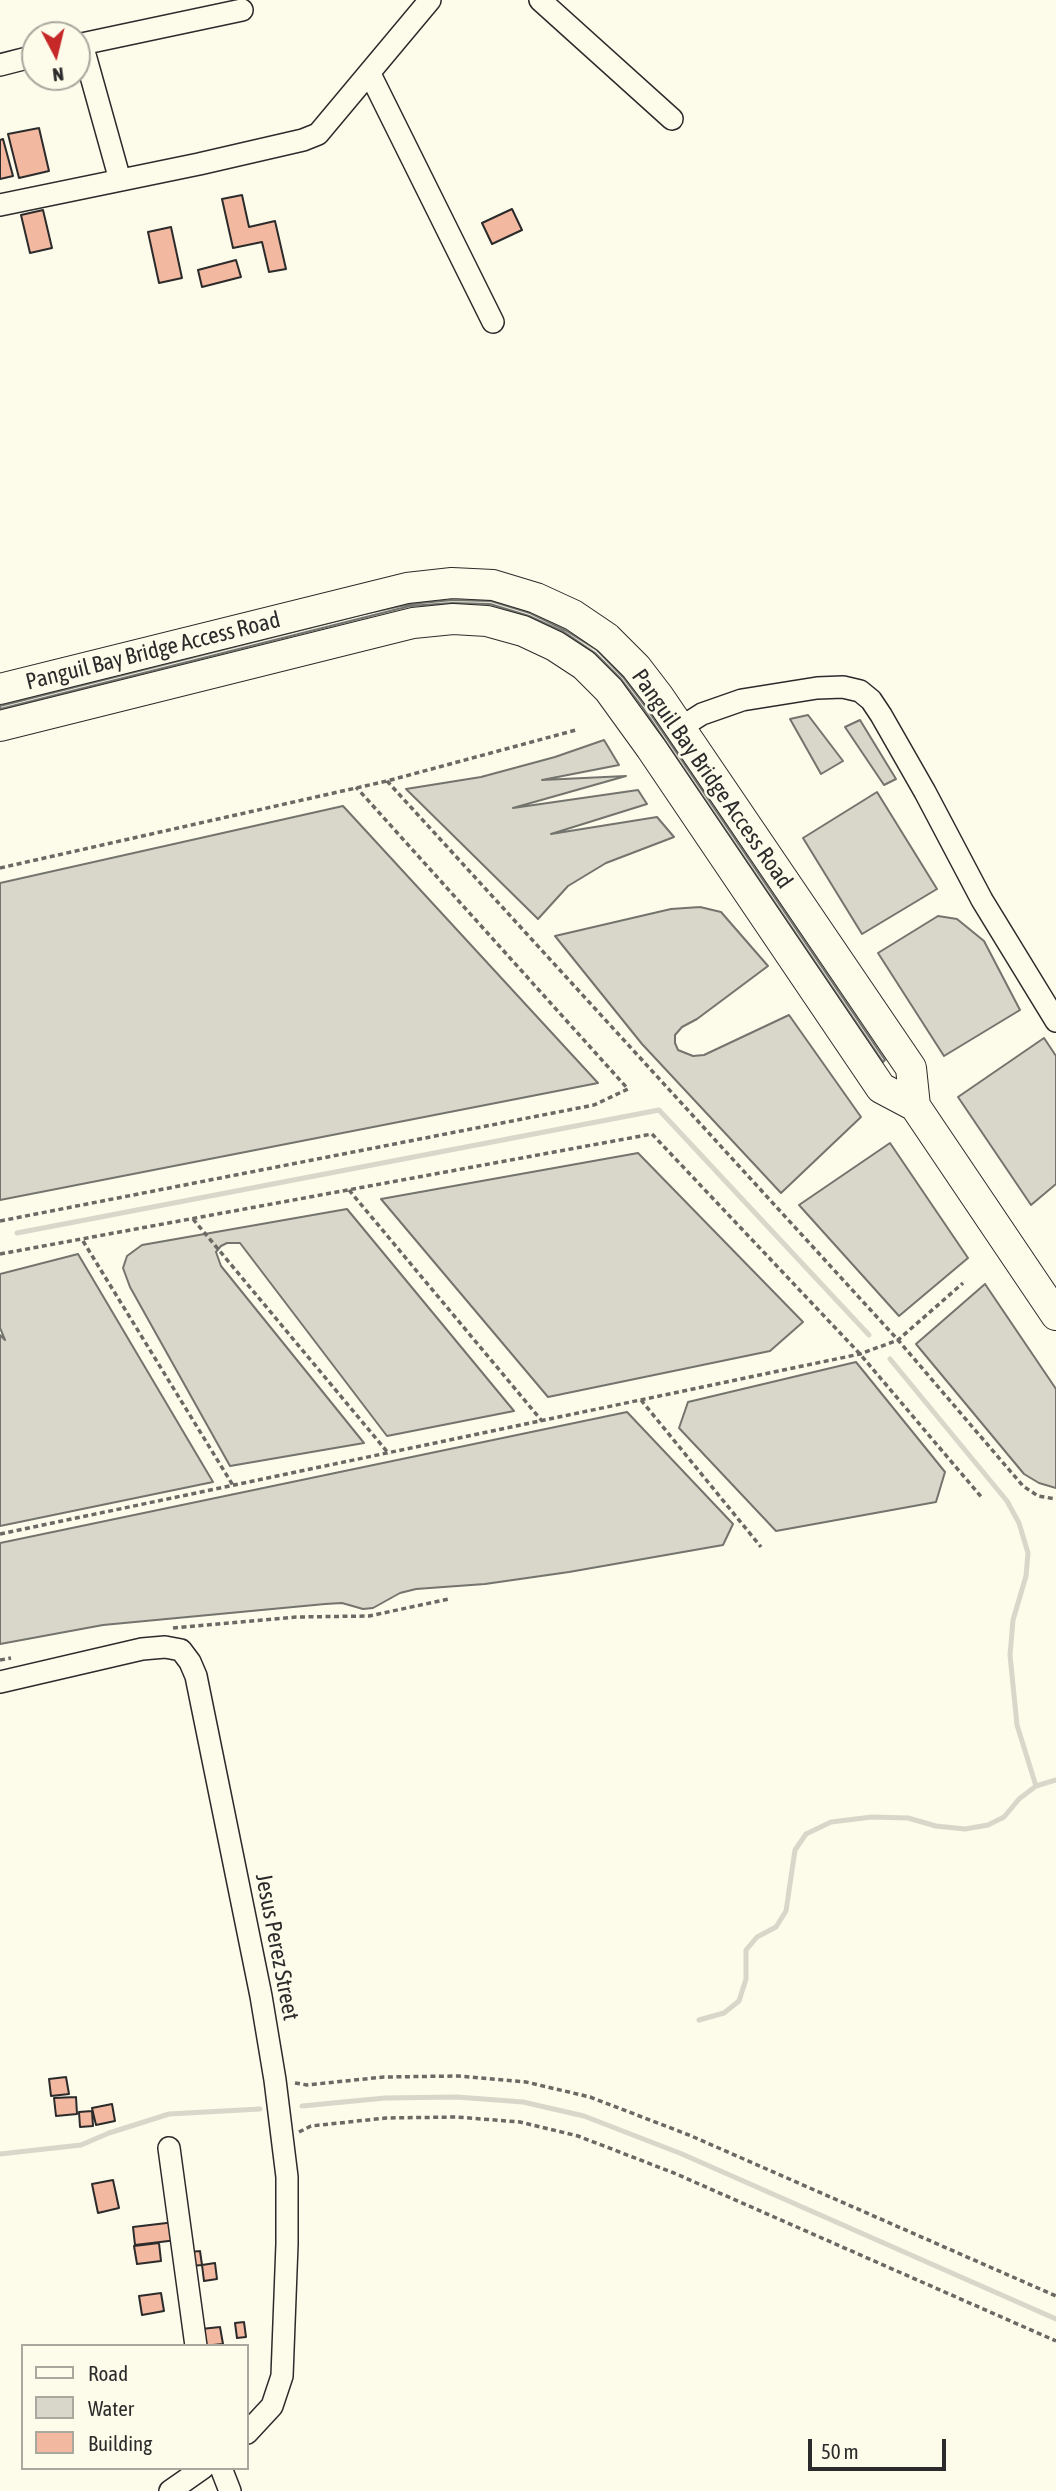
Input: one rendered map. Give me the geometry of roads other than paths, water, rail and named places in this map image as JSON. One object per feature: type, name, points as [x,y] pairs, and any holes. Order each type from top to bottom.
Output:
[{"type":"highway","name":"Panguil Bay Bridge Access Road","points":[[0,689],[407,588],[452,583],[493,585],[536,598],[573,615],[607,638],[636,667],[680,728],[911,1068],[915,1106],[1056,1315]]},
{"type":"highway","name":"Panguil Bay Bridge Access Road","points":[[0,726],[412,623],[453,619],[487,621],[523,631],[555,646],[584,665],[609,690],[881,1088],[915,1106]]},
{"type":"street","points":[[0,205],[303,140],[318,134],[430,0]]},
{"type":"street","points":[[540,0],[672,119]]},
{"type":"street","points":[[91,43],[242,10]]},
{"type":"street","points":[[0,65],[21,60]]},
{"type":"street","points":[[370,74],[493,321]]},
{"type":"street","points":[[91,82],[120,180]]},
{"type":"street","points":[[680,728],[702,714],[742,700],[817,688],[843,687],[860,691],[871,700],[881,715],[982,900],[1056,1021]]},
{"type":"street","name":"Jesus Perez Street","points":[[0,1682],[142,1649],[165,1647],[181,1650],[196,1676],[256,1969],[275,2080],[287,2177],[288,2244],[282,2376],[272,2406],[248,2432]]},
{"type":"street","points":[[169,2148],[196,2344]]},
{"type":"street","points":[[170,2491],[200,2470]]},
{"type":"street","points":[[222,2470],[230,2491]]},
{"type":"water","points":[[808,715],[843,761],[821,774],[790,719]]},
{"type":"water","points":[[860,720],[896,779],[884,785],[845,727]]},
{"type":"water","points":[[604,740],[619,765],[542,780],[626,776],[513,808],[638,790],[647,804],[551,834],[657,817],[674,837],[606,863],[568,886],[538,919],[406,789],[481,777],[555,757]]},
{"type":"water","points":[[877,792],[937,889],[862,934],[803,838]]},
{"type":"water","points":[[343,806],[598,1083],[0,1200],[0,883]]},
{"type":"water","points":[[700,907],[721,912],[768,966],[697,1019],[682,1027],[675,1035],[678,1050],[693,1056],[704,1055],[789,1015],[861,1117],[781,1193],[642,1044],[555,936],[671,909]]},
{"type":"water","points":[[938,916],[957,919],[984,941],[1020,1010],[944,1056],[878,953]]},
{"type":"water","points":[[1044,1038],[1056,1056],[1056,1184],[1031,1205],[958,1097]]},
{"type":"water","points":[[890,1143],[968,1258],[899,1316],[799,1205]]},
{"type":"water","points":[[638,1153],[803,1322],[770,1351],[548,1397],[381,1199]]},
{"type":"water","points":[[347,1209],[514,1411],[387,1436],[240,1243],[227,1243],[216,1252],[221,1266],[364,1443],[230,1466],[130,1287],[123,1268],[127,1256],[142,1245]]},
{"type":"water","points":[[78,1254],[213,1482],[0,1526],[0,1335],[5,1340],[0,1328],[0,1274]]},
{"type":"water","points":[[985,1284],[1056,1389],[1056,1488],[1039,1483],[1024,1474],[916,1344]]},
{"type":"water","points":[[856,1362],[945,1472],[936,1502],[776,1531],[679,1428],[688,1402]]},
{"type":"water","points":[[627,1412],[733,1524],[723,1545],[569,1572],[485,1584],[416,1589],[400,1593],[373,1608],[363,1609],[342,1603],[325,1604],[103,1625],[0,1644],[0,1543]]},
{"type":"waterway","points":[[17,1233],[659,1110],[869,1335]]},
{"type":"waterway","points":[[890,1359],[1007,1501],[1019,1523],[1028,1553],[1026,1576],[1013,1620],[1010,1655],[1017,1725],[1036,1786]]},
{"type":"waterway","points":[[699,2020],[724,2013],[739,2001],[746,1979],[746,1950],[757,1937],[776,1927],[786,1911],[795,1850],[806,1834],[831,1822],[872,1817],[908,1818],[936,1826],[965,1829],[988,1825],[1004,1817],[1019,1799],[1036,1786],[1056,1780]]},
{"type":"waterway","points":[[302,2106],[385,2098],[457,2097],[523,2102],[584,2116],[682,2154],[1056,2319]]},
{"type":"waterway","points":[[0,2154],[81,2145],[169,2114],[260,2109]]}]
